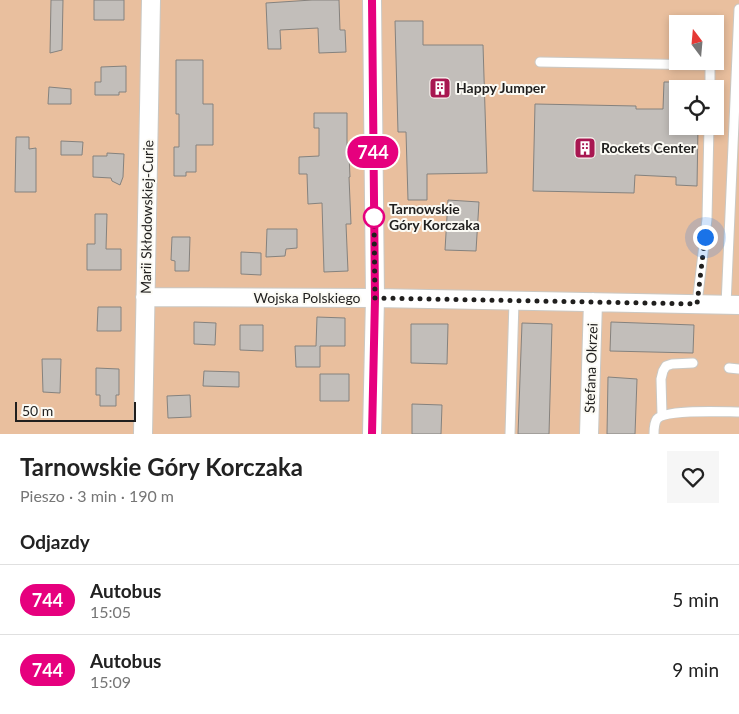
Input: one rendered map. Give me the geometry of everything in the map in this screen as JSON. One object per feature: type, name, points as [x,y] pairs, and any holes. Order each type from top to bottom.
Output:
[{"type":"street","name":"Marii Skłodowskiej-Curie","points":[[143,434],[151,0]]},
{"type":"street","points":[[372,0],[375,298],[372,434]]},
{"type":"street","name":"Wojska Polskiego","points":[[145,297],[375,298],[732,305]]},
{"type":"street","name":"Stefana Okrzei","points":[[589,434],[593,302]]},
{"type":"lane","points":[[732,305],[739,9]]},
{"type":"lane","points":[[540,62],[710,65],[710,80]]},
{"type":"lane","points":[[697,304],[707,219],[709,135]]},
{"type":"lane","points":[[510,434],[514,301]]},
{"type":"lane","points":[[662,415],[662,370],[672,364],[694,363]]},
{"type":"lane","points":[[729,368],[739,369]]},
{"type":"lane","points":[[654,434],[655,424],[662,415],[680,412],[739,412]]},
{"type":"shaded area","points":[[0,0],[739,0],[739,434],[0,434]]},
{"type":"building","points":[[51,0],[63,0],[62,50],[50,53]]},
{"type":"building","points":[[94,0],[124,0],[124,20],[94,20]]},
{"type":"building","points":[[339,0],[340,30],[345,30],[346,52],[319,53],[318,28],[280,30],[281,49],[268,49],[266,3]]},
{"type":"building","name":"Happy Jumper","points":[[395,21],[423,21],[423,45],[483,45],[487,173],[427,174],[427,200],[408,200],[406,132],[398,132]]},
{"type":"building","points":[[176,60],[203,60],[203,104],[213,104],[213,145],[196,145],[196,172],[186,172],[186,176],[174,176],[174,147],[179,147],[179,114],[176,114]]},
{"type":"building","points":[[126,66],[126,92],[119,92],[119,95],[95,95],[95,82],[101,82],[101,67]]},
{"type":"building","name":"Rockets Center","points":[[664,82],[669,82],[669,135],[698,135],[697,186],[676,185],[676,177],[635,175],[634,193],[533,191],[535,104],[636,106],[636,109],[663,109]]},
{"type":"building","points":[[49,87],[71,89],[71,104],[48,104]]},
{"type":"building","points":[[314,113],[347,113],[347,155],[349,155],[351,224],[346,224],[348,271],[324,272],[322,203],[308,204],[307,174],[299,174],[299,157],[319,156],[319,128],[314,128]]},
{"type":"building","points":[[16,137],[29,137],[29,149],[36,148],[36,192],[15,192]]},
{"type":"building","points":[[61,141],[83,142],[82,155],[61,155]]},
{"type":"building","points":[[107,153],[124,154],[123,177],[120,185],[112,181],[111,178],[93,177],[93,156],[107,156]]},
{"type":"building","points":[[448,200],[479,202],[476,251],[445,250]]},
{"type":"building","points":[[95,214],[107,214],[106,249],[121,249],[121,270],[87,270],[87,244],[95,244]]},
{"type":"building","points":[[267,229],[297,229],[297,248],[286,249],[285,256],[266,257]]},
{"type":"building","points":[[172,237],[190,237],[189,271],[175,271],[175,261],[171,260]]},
{"type":"building","points":[[241,252],[261,253],[261,275],[241,274]]},
{"type":"building","points":[[98,307],[121,307],[121,331],[97,331]]},
{"type":"building","points":[[317,317],[345,318],[345,346],[320,346],[320,367],[296,367],[295,346],[316,346]]},
{"type":"building","points":[[194,322],[216,323],[215,345],[194,344]]},
{"type":"building","points":[[611,322],[694,325],[693,353],[610,351]]},
{"type":"building","points":[[522,323],[552,324],[549,434],[518,434]]},
{"type":"building","points":[[411,324],[448,324],[447,364],[411,363]]},
{"type":"building","points":[[240,325],[263,325],[263,351],[240,350]]},
{"type":"building","points":[[42,359],[61,359],[60,393],[43,392]]},
{"type":"building","points":[[96,368],[119,369],[119,395],[116,395],[116,406],[100,406],[100,395],[96,395]]},
{"type":"building","points":[[204,371],[239,372],[239,387],[203,386]]},
{"type":"building","points":[[320,374],[349,374],[349,401],[320,401]]},
{"type":"building","points":[[608,377],[637,379],[635,434],[607,434]]},
{"type":"building","points":[[190,395],[191,417],[168,418],[167,396]]},
{"type":"building","points":[[412,404],[442,405],[441,434],[412,434]]},
{"type":"bus line","name":"744","points":[[372,0],[375,298],[372,434]]},
{"type":"place","name":"Happy Jumper","points":[[440,88]]},
{"type":"place","name":"Rockets Center","points":[[585,148]]},
{"type":"place","name":"Tarnowskie Góry Korczaka","points":[[374,217]]},
{"type":"route","points":[[374,217],[375,298],[697,304],[705,237]]}]
